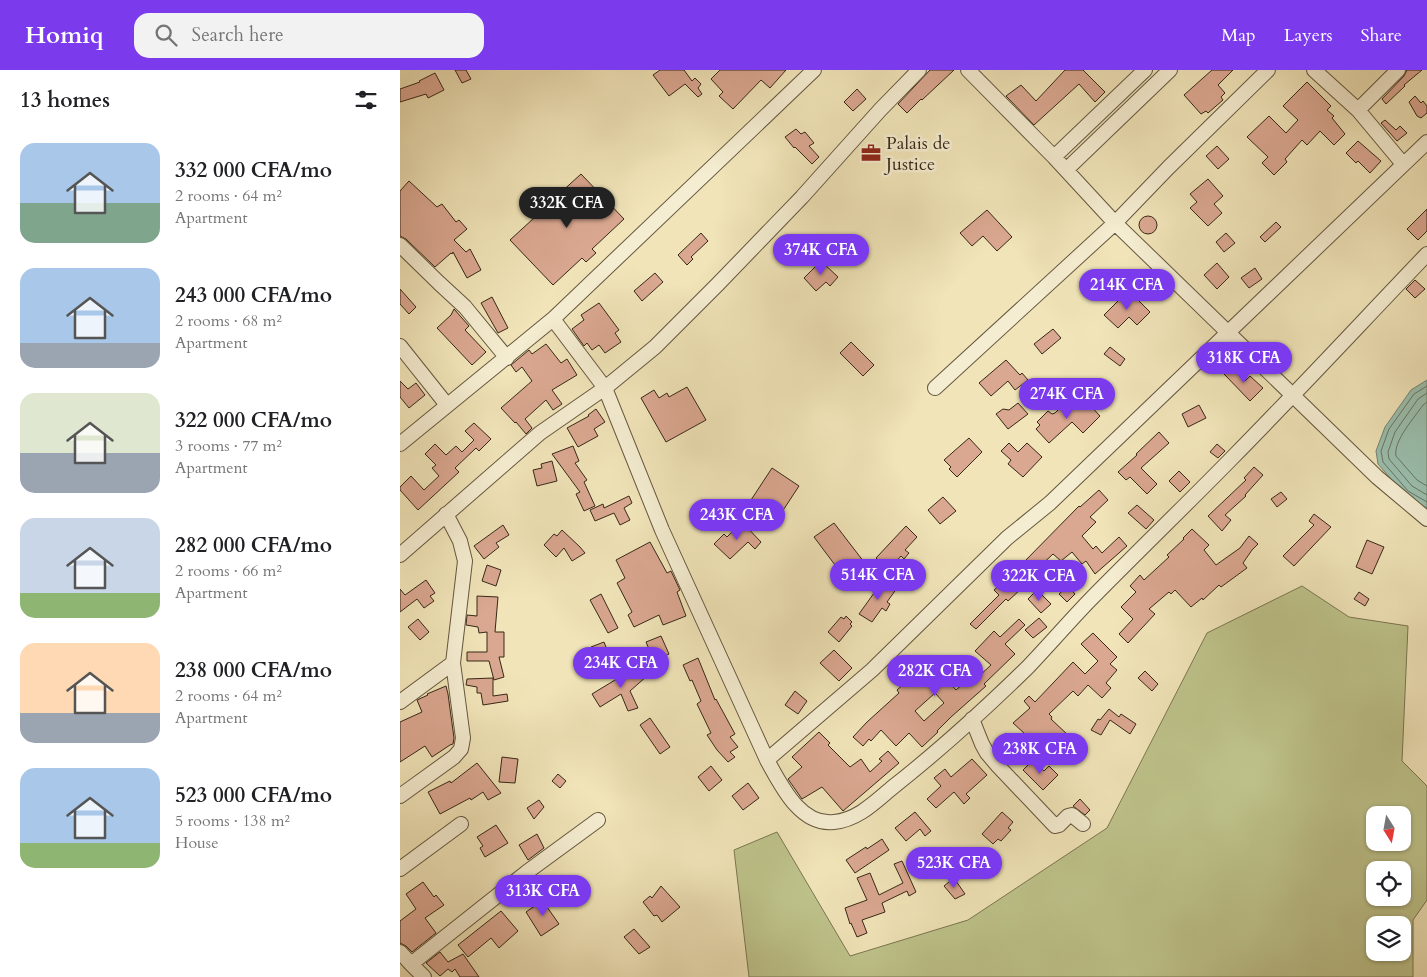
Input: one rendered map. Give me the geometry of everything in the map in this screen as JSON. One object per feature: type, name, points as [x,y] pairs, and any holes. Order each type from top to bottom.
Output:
[{"type":"street","points":[[400,444],[553,319],[814,70]]},
{"type":"street","points":[[400,555],[540,433],[606,388],[654,346],[718,284],[802,197],[880,110],[919,70]]},
{"type":"street","points":[[968,70],[1054,157],[1115,223],[1377,477],[1427,519]]},
{"type":"street","points":[[1054,157],[1145,70]]},
{"type":"street","points":[[1066,170],[1170,70]]},
{"type":"street","points":[[935,388],[1115,223],[1268,70]]},
{"type":"street","points":[[1314,70],[1358,110],[1404,164]]},
{"type":"street","points":[[1358,110],[1398,70]]},
{"type":"street","points":[[767,760],[872,670],[1007,538],[1050,503],[1427,142]]},
{"type":"street","points":[[400,245],[465,307],[507,358]]},
{"type":"street","points":[[553,319],[606,388],[662,530],[767,760],[783,790],[803,812],[831,823],[843,821],[861,813],[907,777],[1027,667],[1226,465],[1427,254]]},
{"type":"street","points":[[400,346],[447,405]]},
{"type":"street","points":[[400,796],[461,750],[462,738],[452,663],[465,561],[460,541],[446,514]]},
{"type":"street","points":[[400,702],[452,663]]},
{"type":"street","points":[[972,719],[987,753],[1055,826],[1060,825],[1068,816],[1072,815],[1083,824]]},
{"type":"street","points":[[411,964],[527,872],[598,820]]},
{"type":"street","points":[[400,869],[461,824]]},
{"type":"street","points":[[400,952],[424,977]]},
{"type":"green space","points":[[1302,586],[1349,617],[1408,626],[1402,761],[1427,786],[1427,900],[1413,920],[1413,977],[749,977],[734,850],[777,832],[850,956],[968,920],[1107,828],[1207,633]]},
{"type":"water","points":[[1427,380],[1427,508],[1405,495],[1378,464],[1376,451],[1385,427],[1411,390]]},
{"type":"building","points":[[455,70],[466,70],[471,79],[462,83]]},
{"type":"building","points":[[660,70],[684,70],[692,81],[695,78],[701,84],[698,88],[702,94],[698,97],[685,84],[669,96],[653,75]]},
{"type":"building","points":[[720,70],[786,70],[770,88],[761,80],[733,109],[719,96],[723,92],[711,79]]},
{"type":"building","points":[[930,70],[954,70],[907,113],[898,104]]},
{"type":"building","points":[[1065,70],[1083,70],[1105,92],[1095,102],[1079,84],[1034,125],[1006,96],[1021,85],[1036,101]]},
{"type":"building","points":[[1212,70],[1233,70],[1218,85],[1225,93],[1221,97],[1223,100],[1208,113],[1206,111],[1201,114],[1184,95]]},
{"type":"building","points":[[1407,70],[1422,70],[1386,104],[1382,99],[1404,76]]},
{"type":"building","points":[[435,73],[444,90],[428,98],[426,94],[400,102],[400,89],[420,82]]},
{"type":"building","points":[[1307,82],[1331,106],[1327,110],[1334,116],[1332,118],[1345,134],[1334,145],[1320,131],[1307,145],[1302,140],[1285,159],[1287,162],[1274,175],[1262,163],[1268,157],[1247,137],[1269,116],[1286,133],[1298,120],[1283,106]]},
{"type":"building","points":[[857,89],[866,99],[853,111],[844,102]]},
{"type":"building","points":[[1415,96],[1421,103],[1423,101],[1427,106],[1427,113],[1421,118],[1417,116],[1409,102]]},
{"type":"building","points":[[1385,120],[1396,130],[1400,126],[1407,133],[1397,141],[1381,123]]},
{"type":"building","points":[[796,129],[801,134],[805,132],[814,143],[809,146],[819,157],[812,164],[785,137]]},
{"type":"building","points":[[1358,141],[1381,161],[1370,173],[1358,161],[1356,163],[1346,153]]},
{"type":"building","points":[[1217,146],[1229,159],[1218,169],[1206,156]]},
{"type":"building","points":[[581,174],[624,219],[592,249],[596,253],[586,262],[582,258],[553,285],[510,240],[546,207],[542,203],[555,191],[558,195]]},
{"type":"building","points":[[1208,179],[1223,196],[1214,204],[1222,213],[1208,226],[1190,208],[1197,202],[1190,194]]},
{"type":"building","points":[[409,181],[437,207],[442,204],[456,222],[459,220],[467,229],[454,240],[466,252],[470,249],[481,270],[467,278],[453,252],[435,267],[406,239],[400,236],[400,191]]},
{"type":"building","points":[[1427,209],[1427,231],[1418,240],[1407,229]]},
{"type":"building","points":[[987,210],[1012,237],[997,251],[983,236],[972,246],[960,233]]},
{"type":"building","points":[[1144,216],[1152,216],[1157,221],[1155,232],[1144,234],[1139,229],[1139,221]]},
{"type":"building","points":[[1276,222],[1281,227],[1265,242],[1260,237]]},
{"type":"building","points":[[701,233],[708,241],[691,257],[693,259],[687,265],[678,255]]},
{"type":"building","points":[[1226,233],[1235,243],[1224,252],[1216,242]]},
{"type":"building","points":[[821,261],[838,277],[830,286],[826,282],[816,291],[804,278]]},
{"type":"building","points":[[1217,263],[1229,277],[1217,289],[1204,275]]},
{"type":"building","points":[[1255,268],[1262,279],[1249,288],[1241,278]]},
{"type":"building","points":[[655,273],[663,282],[642,301],[634,291]]},
{"type":"building","points":[[1415,280],[1425,289],[1415,298],[1406,289]]},
{"type":"building","points":[[400,289],[416,307],[409,314],[400,304]]},
{"type":"building","points":[[1125,294],[1131,299],[1134,296],[1150,312],[1137,325],[1129,317],[1118,328],[1104,315]]},
{"type":"building","points":[[492,297],[508,328],[498,333],[481,303]]},
{"type":"building","points":[[599,303],[619,330],[615,333],[621,342],[605,353],[599,345],[592,350],[587,343],[584,346],[572,329],[584,320],[581,315]]},
{"type":"building","points":[[454,309],[469,326],[465,330],[486,352],[472,365],[437,328],[451,315]]},
{"type":"building","points":[[1053,329],[1061,338],[1042,354],[1034,344]]},
{"type":"building","points":[[851,342],[874,365],[863,376],[840,353]]},
{"type":"building","points":[[546,344],[561,363],[567,359],[577,375],[552,390],[562,404],[553,410],[546,400],[525,419],[532,428],[526,434],[501,408],[532,381],[522,367],[516,372],[511,365],[529,350],[532,354]]},
{"type":"building","points":[[1110,347],[1125,359],[1120,366],[1104,354]]},
{"type":"building","points":[[1006,360],[1020,375],[1022,373],[1028,380],[1015,390],[1008,381],[991,396],[979,383]]},
{"type":"building","points":[[1231,367],[1245,381],[1250,376],[1263,388],[1250,401],[1224,374]]},
{"type":"building","points":[[400,381],[408,389],[416,383],[425,395],[409,408],[400,397]]},
{"type":"building","points":[[687,387],[706,420],[666,442],[641,398],[654,390],[659,398],[667,393],[669,397]]},
{"type":"building","points":[[1070,398],[1080,409],[1087,402],[1100,416],[1083,433],[1072,422],[1049,443],[1036,429],[1040,425],[1037,422],[1048,411],[1052,414],[1055,413]]},
{"type":"building","points":[[1018,403],[1028,414],[1008,429],[996,414],[1003,409],[1009,410]]},
{"type":"building","points":[[1199,405],[1206,418],[1188,427],[1182,414]]},
{"type":"building","points":[[596,409],[605,422],[594,429],[598,436],[578,447],[567,428],[589,416]]},
{"type":"building","points":[[474,423],[491,439],[479,451],[476,448],[455,468],[459,472],[418,510],[400,490],[400,487],[411,476],[424,490],[439,476],[432,468],[436,465],[425,454],[435,444],[446,455],[456,446],[462,452],[474,440],[465,431]]},
{"type":"building","points":[[1159,432],[1169,443],[1141,468],[1157,484],[1147,494],[1130,477],[1126,480],[1118,472]]},
{"type":"building","points":[[969,438],[982,452],[957,477],[944,460]]},
{"type":"building","points":[[1009,443],[1018,452],[1027,443],[1042,457],[1023,477],[1008,464],[1011,460],[1001,451]]},
{"type":"building","points":[[1217,444],[1225,451],[1218,458],[1210,452]]},
{"type":"building","points":[[573,446],[579,461],[575,463],[587,480],[584,482],[595,506],[584,511],[576,494],[580,492],[552,454]]},
{"type":"building","points":[[552,461],[557,481],[537,486],[533,470],[542,468],[541,464]]},
{"type":"building","points":[[1254,467],[1263,475],[1246,496],[1225,515],[1231,520],[1222,531],[1208,516],[1246,480],[1244,478]]},
{"type":"building","points":[[772,468],[799,486],[778,518],[751,500]]},
{"type":"building","points":[[1179,471],[1190,482],[1180,492],[1169,481]]},
{"type":"building","points":[[1099,490],[1108,500],[1090,517],[1096,522],[1082,536],[1093,549],[1096,546],[1102,553],[1119,537],[1127,546],[1095,574],[1086,561],[1082,564],[1072,552],[1061,561],[1053,554],[1019,586],[1021,589],[1008,601],[1006,599],[976,629],[970,624],[999,595],[994,590],[1007,579],[1000,573],[1005,567],[1013,572],[1079,506]]},
{"type":"building","points":[[1281,492],[1287,499],[1277,507],[1271,499]]},
{"type":"building","points":[[629,496],[632,503],[624,508],[630,520],[620,525],[614,513],[595,521],[590,510],[603,504],[604,508]]},
{"type":"building","points":[[943,497],[956,511],[940,524],[928,510]]},
{"type":"building","points":[[1137,505],[1154,520],[1146,529],[1128,513]]},
{"type":"building","points":[[1314,514],[1331,527],[1294,566],[1283,556],[1314,525],[1309,521]]},
{"type":"building","points":[[742,522],[761,542],[755,549],[748,542],[730,559],[714,544],[724,534],[727,537]]},
{"type":"building","points":[[834,523],[864,562],[844,577],[814,537]]},
{"type":"building","points":[[503,525],[509,535],[496,543],[499,547],[484,559],[474,546]]},
{"type":"building","points":[[906,526],[917,537],[905,550],[909,553],[904,559],[901,556],[889,569],[876,558]]},
{"type":"building","points":[[1192,529],[1209,545],[1204,550],[1216,565],[1240,548],[1249,536],[1258,544],[1243,563],[1247,568],[1221,587],[1219,585],[1203,600],[1202,598],[1191,607],[1175,590],[1171,594],[1169,592],[1149,609],[1155,614],[1128,643],[1119,634],[1133,619],[1121,607],[1136,592],[1130,586],[1140,575],[1144,580],[1169,557],[1167,555]]},
{"type":"building","points":[[562,530],[585,553],[572,561],[564,548],[556,557],[544,545],[554,534],[557,536]]},
{"type":"building","points":[[1367,540],[1384,547],[1372,574],[1356,567]]},
{"type":"building","points":[[650,542],[667,573],[671,571],[680,590],[677,592],[686,616],[663,625],[659,615],[634,627],[628,615],[632,612],[617,583],[625,578],[616,560]]},
{"type":"building","points":[[487,565],[501,570],[496,586],[482,581]]},
{"type":"building","points":[[884,579],[897,588],[887,602],[890,604],[886,611],[882,608],[872,622],[859,614]]},
{"type":"building","points":[[426,580],[435,593],[430,596],[434,601],[424,608],[417,599],[400,612],[400,589],[405,595]]},
{"type":"building","points":[[1068,586],[1075,594],[1067,602],[1059,594]]},
{"type":"building","points":[[1037,590],[1051,604],[1041,613],[1028,599]]},
{"type":"building","points":[[1359,592],[1369,599],[1365,606],[1354,599]]},
{"type":"building","points":[[601,594],[618,628],[608,633],[590,600]]},
{"type":"building","points":[[477,596],[498,597],[495,632],[504,632],[504,657],[499,657],[504,677],[494,680],[489,661],[467,661],[467,652],[487,652],[487,632],[479,633],[478,627],[466,625],[467,615],[477,616]]},
{"type":"building","points":[[846,616],[852,622],[850,624],[852,626],[839,642],[828,632],[841,617],[844,619]]},
{"type":"building","points":[[1039,618],[1047,627],[1033,638],[1025,630]]},
{"type":"building","points":[[418,619],[429,632],[420,640],[408,627]]},
{"type":"building","points":[[1019,619],[1025,625],[1005,644],[1015,654],[984,684],[986,686],[951,717],[922,747],[909,733],[896,746],[881,730],[871,741],[869,739],[863,746],[853,737],[899,693],[897,690],[928,659],[956,690],[975,674],[978,677],[991,665],[975,651],[994,631],[1000,637]],"holes":[[[935,693],[944,703],[924,721],[915,711]]]},
{"type":"building","points":[[1093,633],[1117,657],[1110,664],[1117,670],[1106,683],[1111,688],[1102,698],[1088,685],[1078,696],[1073,691],[1049,714],[1052,717],[1051,719],[1069,736],[1050,757],[1013,723],[1030,708],[1024,701],[1029,696],[1035,702],[1073,662],[1085,674],[1098,661],[1081,644]]},
{"type":"building","points":[[661,636],[669,654],[654,661],[646,642]]},
{"type":"building","points":[[604,642],[611,660],[628,651],[634,662],[601,673],[591,647]]},
{"type":"building","points":[[834,650],[852,668],[839,681],[820,663]]},
{"type":"building","points":[[698,658],[715,700],[735,734],[730,737],[738,747],[730,752],[735,757],[728,762],[707,735],[711,733],[697,704],[701,701],[683,665]]},
{"type":"building","points":[[638,666],[647,676],[630,691],[638,708],[628,711],[621,694],[600,707],[592,694]]},
{"type":"building","points":[[1145,671],[1158,684],[1152,691],[1138,678]]},
{"type":"building","points":[[493,678],[493,696],[507,694],[508,701],[483,705],[481,693],[477,693],[477,687],[466,685],[467,679]]},
{"type":"building","points":[[446,686],[454,738],[453,744],[432,757],[425,746],[400,762],[400,722],[422,712],[417,700]]},
{"type":"building","points":[[795,691],[807,701],[798,714],[785,705]]},
{"type":"building","points":[[1109,709],[1119,717],[1121,714],[1136,724],[1130,734],[1110,720],[1101,735],[1091,730],[1098,719],[1100,720]]},
{"type":"building","points":[[650,718],[670,747],[660,754],[640,725]]},
{"type":"building","points":[[819,732],[830,743],[828,745],[850,767],[861,759],[870,772],[882,761],[879,759],[888,751],[899,763],[843,811],[822,787],[802,799],[788,779],[802,767],[792,757]]},
{"type":"building","points":[[1006,733],[1015,742],[1002,755],[994,746]]},
{"type":"building","points":[[502,757],[518,759],[515,783],[499,782]]},
{"type":"building","points":[[972,759],[987,775],[966,794],[970,798],[964,804],[954,792],[936,808],[927,799],[941,786],[934,778],[945,769],[951,777]]},
{"type":"building","points":[[1033,760],[1044,771],[1049,766],[1058,775],[1043,790],[1023,770]]},
{"type":"building","points":[[477,763],[501,793],[488,800],[483,792],[471,800],[470,798],[440,814],[428,792],[450,781],[451,783]]},
{"type":"building","points":[[711,766],[722,780],[709,791],[698,777]]},
{"type":"building","points":[[558,774],[566,781],[560,788],[552,781]]},
{"type":"building","points":[[748,783],[759,798],[743,810],[732,796]]},
{"type":"building","points":[[1080,799],[1090,810],[1085,815],[1073,806]]},
{"type":"building","points":[[539,800],[544,807],[534,819],[527,808]]},
{"type":"building","points":[[915,812],[931,831],[925,836],[920,829],[906,841],[895,828]]},
{"type":"building","points":[[1002,812],[1013,822],[1008,828],[1011,830],[1001,841],[998,839],[993,844],[982,834]]},
{"type":"building","points":[[496,825],[508,843],[485,857],[480,848],[483,846],[477,837]]},
{"type":"building","points":[[537,834],[544,848],[528,860],[519,845]]},
{"type":"building","points":[[882,839],[889,850],[855,873],[846,860]]},
{"type":"building","points":[[902,861],[916,892],[909,896],[907,891],[882,903],[885,912],[862,920],[867,933],[857,937],[845,908],[867,900],[857,878],[870,873],[879,895],[903,883],[894,864]]},
{"type":"building","points":[[954,878],[965,894],[955,899],[944,886]]},
{"type":"building","points":[[423,882],[434,897],[436,895],[444,905],[425,918],[436,933],[412,952],[400,943],[400,921],[416,909],[406,894]]},
{"type":"building","points":[[661,886],[680,907],[662,922],[657,915],[654,916],[643,902],[650,896],[652,898]]},
{"type":"building","points":[[549,896],[553,903],[547,907],[559,924],[541,936],[526,912]]},
{"type":"building","points":[[501,911],[518,931],[499,948],[491,938],[468,957],[458,945]]},
{"type":"building","points":[[634,929],[650,947],[639,954],[624,937]]},
{"type":"building","points":[[440,952],[448,962],[463,954],[479,977],[460,977],[455,969],[452,972],[448,969],[440,976],[426,963]]},
{"type":"place","name":"Palais de Justice","points":[[871,153]]}]
